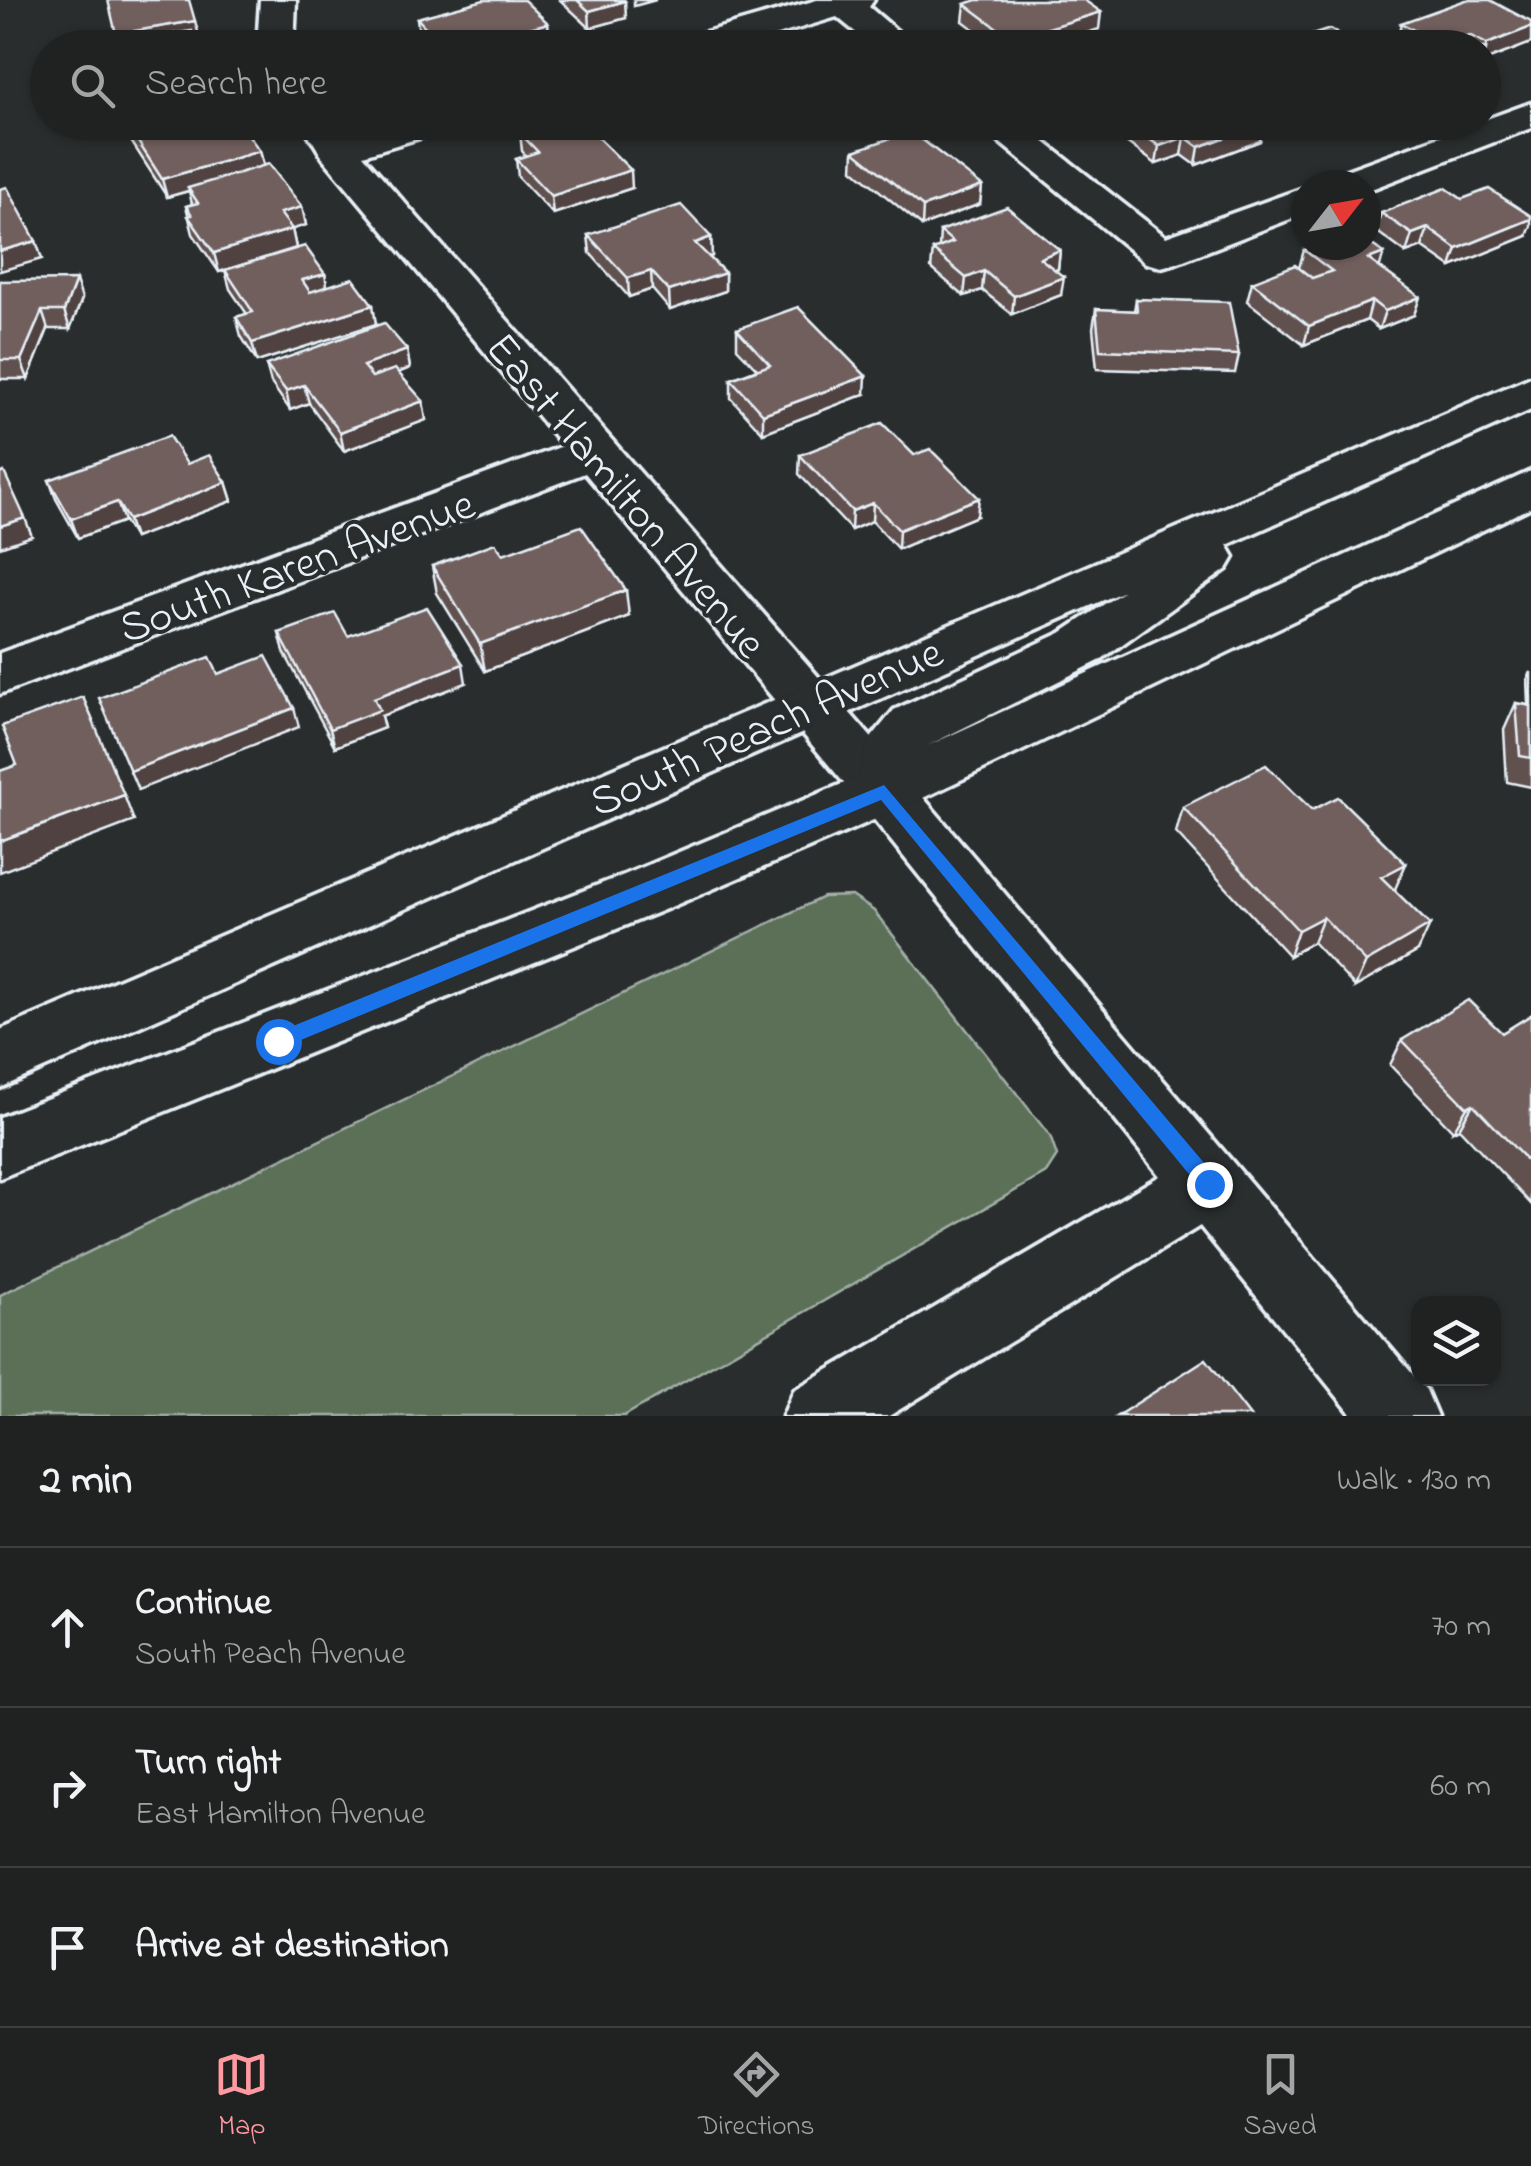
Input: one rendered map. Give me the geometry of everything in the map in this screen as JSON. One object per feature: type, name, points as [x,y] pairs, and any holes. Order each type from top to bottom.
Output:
[{"type":"street","points":[[276,30],[278,0]]},
{"type":"street","points":[[753,30],[849,2],[879,30]]},
{"type":"street","points":[[1501,125],[1531,114]]},
{"type":"street","name":"East Hamilton Avenue","points":[[332,140],[592,453],[884,791],[1400,1416]]},
{"type":"street","points":[[1017,140],[1161,254],[1291,205]]},
{"type":"street","points":[[1381,171],[1463,140]]},
{"type":"street","name":"South Peach Avenue","points":[[0,1060],[1531,392]]},
{"type":"street","points":[[884,791],[895,744],[914,725],[1080,647],[1204,559],[1377,476],[1458,424]]},
{"type":"street","name":"South Karen Avenue","points":[[0,674],[592,453]]},
{"type":"street","points":[[0,1148],[645,892],[884,791],[1531,487]]},
{"type":"street","points":[[820,1416],[1209,1184]]},
{"type":"green space","points":[[852,896],[874,911],[1050,1136],[1057,1156],[1046,1173],[624,1416],[0,1416],[0,1295],[823,897]]},
{"type":"building","points":[[108,0],[189,0],[195,21],[140,30],[115,30]]},
{"type":"building","points":[[484,0],[524,0],[548,23],[522,30],[428,30],[417,18]]},
{"type":"building","points":[[577,0],[624,0],[625,1],[589,11]]},
{"type":"building","points":[[977,0],[1084,0],[1101,12],[1042,30],[1000,30],[965,4]]},
{"type":"building","points":[[1466,0],[1490,0],[1531,22],[1531,27],[1501,39],[1501,30],[1414,30],[1401,23]]},
{"type":"building","points":[[137,140],[252,140],[260,151],[162,179]]},
{"type":"building","points":[[527,140],[600,140],[631,170],[551,196],[516,159],[538,152]]},
{"type":"building","points":[[885,140],[923,140],[982,186],[923,207],[854,151]]},
{"type":"building","points":[[1151,140],[1176,140],[1159,146]]},
{"type":"building","points":[[1189,140],[1218,140],[1199,147]]},
{"type":"building","points":[[269,164],[302,207],[280,213],[292,229],[214,253],[188,216],[192,215],[186,206],[198,203],[188,188]]},
{"type":"building","points":[[7,187],[36,241],[0,251],[0,189]]},
{"type":"building","points":[[1446,188],[1462,199],[1489,189],[1531,219],[1457,249],[1428,228],[1412,234],[1381,213]]},
{"type":"building","points":[[681,205],[711,237],[695,243],[725,273],[669,291],[651,271],[628,278],[588,235]]},
{"type":"building","points":[[1007,207],[1060,250],[1040,258],[1064,277],[1014,296],[984,271],[966,278],[933,250],[953,242],[940,231]]},
{"type":"building","points":[[305,246],[325,274],[302,280],[310,292],[353,278],[373,305],[252,343],[236,317],[253,312],[225,270]]},
{"type":"building","points":[[1317,260],[1369,260],[1420,297],[1385,311],[1372,301],[1309,326],[1252,282],[1295,265],[1312,278],[1332,271]]},
{"type":"building","points":[[76,280],[64,311],[42,311],[21,360],[0,360],[0,281]]},
{"type":"building","points":[[1136,299],[1229,302],[1239,355],[1100,350],[1096,309],[1137,311]]},
{"type":"building","points":[[798,307],[866,376],[763,414],[731,379],[770,365],[737,329]]},
{"type":"building","points":[[384,323],[407,350],[363,366],[372,377],[395,369],[423,401],[340,432],[304,385],[286,391],[266,365]]},
{"type":"building","points":[[882,423],[914,455],[930,449],[979,498],[899,530],[873,503],[852,511],[800,455]]},
{"type":"building","points":[[169,436],[187,464],[209,455],[226,482],[128,520],[117,502],[71,519],[49,480]]},
{"type":"building","points":[[4,472],[25,518],[0,526],[0,474]]},
{"type":"building","points":[[581,526],[626,590],[480,644],[432,566],[495,543],[503,554]]},
{"type":"building","points":[[427,607],[463,664],[374,698],[380,710],[330,729],[279,633],[335,613],[348,636]]},
{"type":"building","points":[[266,656],[294,708],[130,771],[99,698],[210,657],[218,674]]},
{"type":"building","points":[[83,697],[124,795],[0,841],[0,771],[17,765],[2,726]]},
{"type":"building","points":[[1516,703],[1531,706],[1531,758],[1520,756]]},
{"type":"building","points":[[1266,765],[1312,810],[1338,797],[1406,864],[1381,877],[1430,925],[1366,962],[1323,917],[1298,930],[1183,807]]},
{"type":"building","points":[[1468,1000],[1502,1033],[1531,1015],[1531,1165],[1473,1104],[1467,1107],[1402,1040]]},
{"type":"building","points":[[1206,1359],[1250,1416],[1117,1416]]},
{"type":"route","points":[[278,1041],[884,791],[1209,1184]]}]
